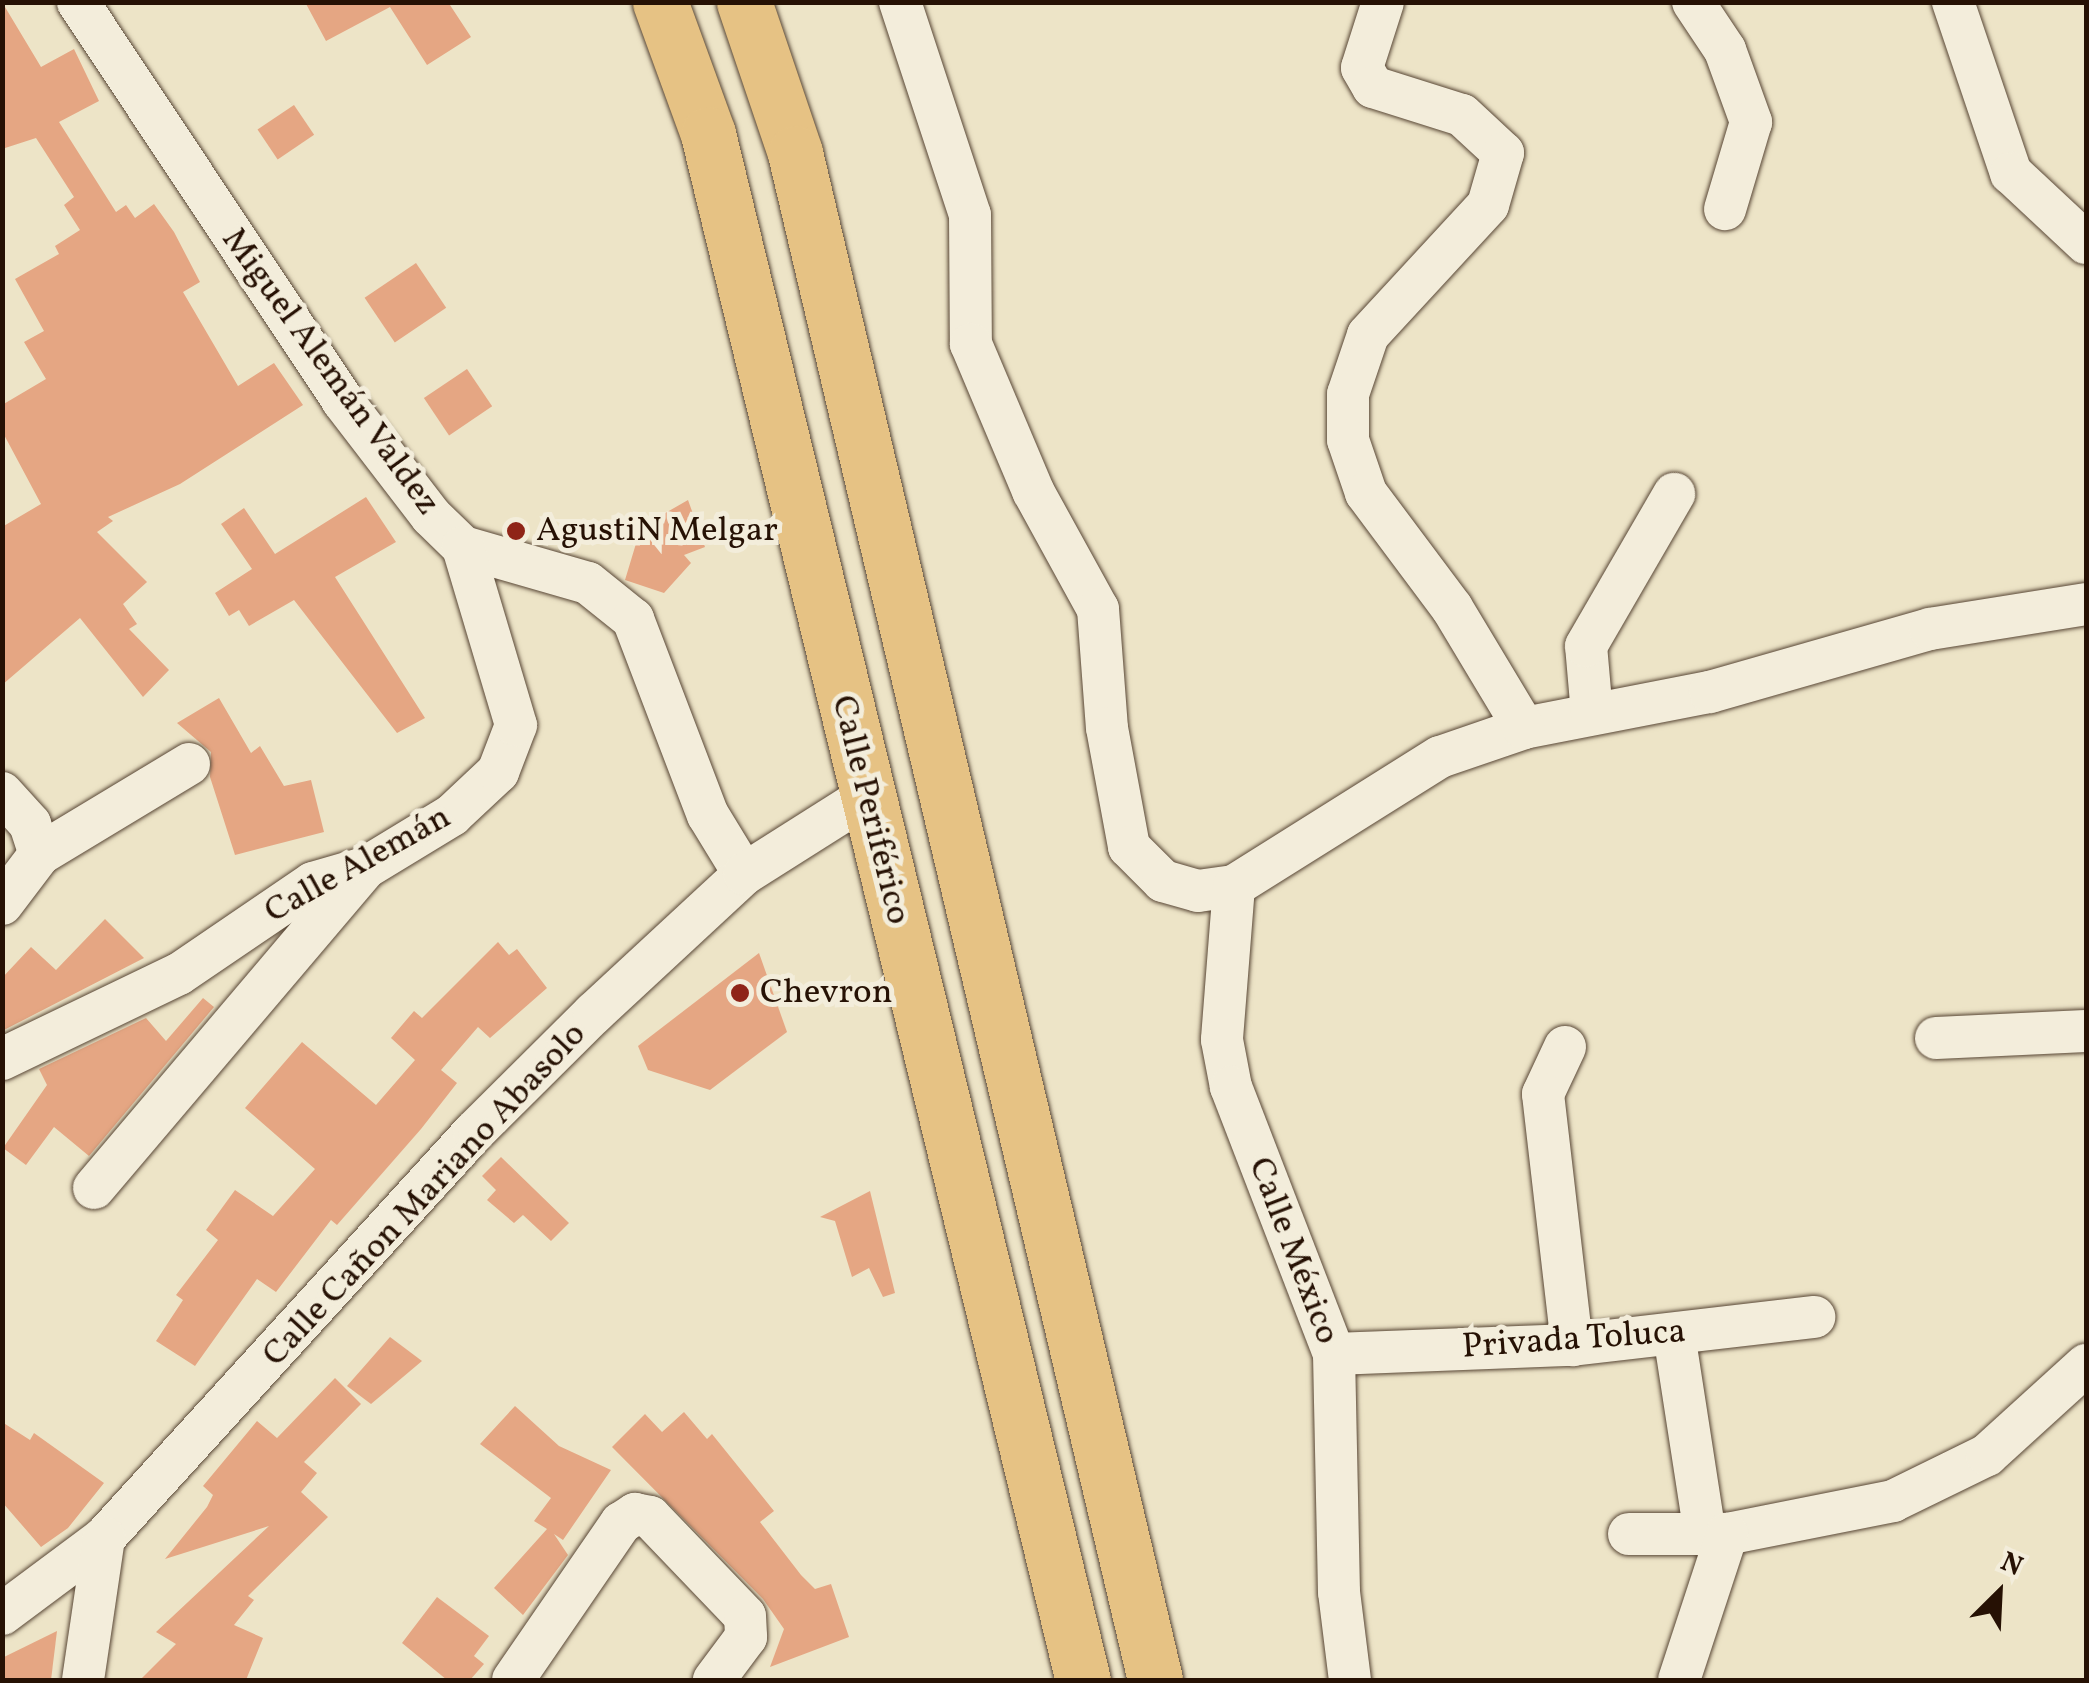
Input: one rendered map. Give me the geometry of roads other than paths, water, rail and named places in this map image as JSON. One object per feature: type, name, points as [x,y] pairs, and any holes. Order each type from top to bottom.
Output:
[{"type":"highway","name":"Calle Periférico","points":[[660,2],[708,134],[1083,1680]]},
{"type":"highway","points":[[744,2],[794,153],[1155,1680]]},
{"type":"street","name":"Miguel Alemán Valdez","points":[[78,2],[342,400],[463,547],[616,598],[633,619],[708,815],[744,874]]},
{"type":"street","points":[[1383,2],[1362,68],[1373,87],[1462,115],[1503,154],[1488,205],[1368,335],[1348,394],[1348,440],[1366,494],[1406,556],[1452,608],[1524,728]]},
{"type":"street","points":[[1692,2],[1726,50],[1751,122],[1725,209]]},
{"type":"street","points":[[1954,2],[2011,172],[2086,243]]},
{"type":"street","points":[[903,4],[970,215],[970,344],[1033,491],[1098,609],[1107,728],[1129,848],[1164,881],[1198,891],[1234,886],[1440,757],[1524,728],[1710,692],[1930,629],[2086,604]]},
{"type":"street","points":[[1592,714],[1586,646],[1674,494]]},
{"type":"street","name":"Calle Alemán","points":[[2,1059],[179,974],[313,883],[365,868],[452,815],[509,753],[516,725],[463,547]]},
{"type":"street","points":[[2,904],[40,854],[189,764]]},
{"type":"street","points":[[2,793],[30,824],[40,854]]},
{"type":"street","name":"Calle Cañon Mariano Abasolo","points":[[2,1614],[104,1538],[474,1132],[744,874],[866,797]]},
{"type":"street","points":[[94,1188],[365,868]]},
{"type":"street","name":"Calle México","points":[[1234,886],[1222,1040],[1231,1088],[1334,1354],[1338,1592],[1350,1680]]},
{"type":"street","points":[[1936,1038],[2086,1031]]},
{"type":"street","points":[[1565,1046],[1543,1094],[1572,1345]]},
{"type":"street","name":"Privada Toluca","points":[[1334,1354],[1572,1345],[1814,1317]]},
{"type":"street","points":[[1674,1334],[1716,1534],[1679,1680]]},
{"type":"street","points":[[1629,1534],[1716,1534],[1894,1502],[1987,1455],[2086,1365]]},
{"type":"street","points":[[513,1680],[621,1523],[636,1514],[650,1518],[745,1616],[746,1637],[714,1680]]},
{"type":"street","points":[[82,1680],[104,1538]]},
{"type":"place","name":"AgustiN Melgar","points":[[516,531]]},
{"type":"place","name":"Chevron","points":[[740,993]]}]
